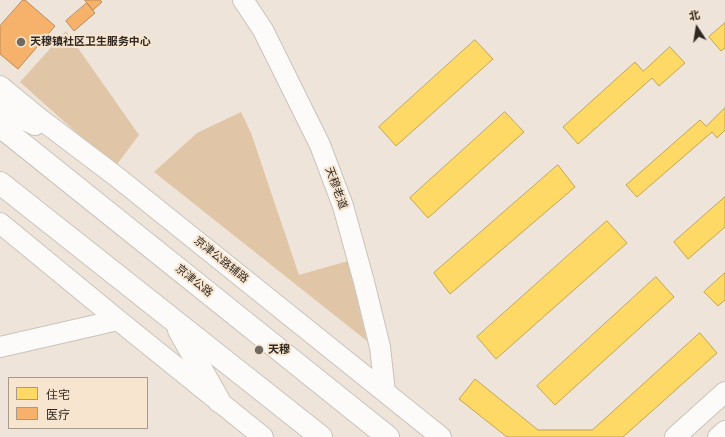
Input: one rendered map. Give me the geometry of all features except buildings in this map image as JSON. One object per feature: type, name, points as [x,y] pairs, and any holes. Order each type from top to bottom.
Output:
[{"type":"highway","name":"京津公路","points":[[0,126],[388,437]]},
{"type":"highway","points":[[0,183],[321,437]]},
{"type":"highway","points":[[174,321],[219,401]]},
{"type":"street","name":"天穆老道","points":[[243,0],[263,30],[320,145],[343,206],[380,347],[385,392]]},
{"type":"street","name":"京津公路辅路","points":[[0,86],[192,237],[441,437]]},
{"type":"street","points":[[0,110],[15,115],[48,131],[84,152]]},
{"type":"street","points":[[0,223],[263,437]]},
{"type":"street","points":[[0,346],[118,320]]},
{"type":"street","points":[[675,437],[725,392]]},
{"type":"street","points":[[718,437],[725,431]]},
{"type":"shaded area","points":[[66,31],[139,135],[115,167],[20,82]]},
{"type":"shaded area","points":[[241,112],[251,133],[299,275],[348,261],[367,341],[154,172],[197,133]]},
{"type":"place","name":"天穆镇社区卫生服务中心","points":[[21,42]]},
{"type":"place","name":"天穆","points":[[259,350]]}]
